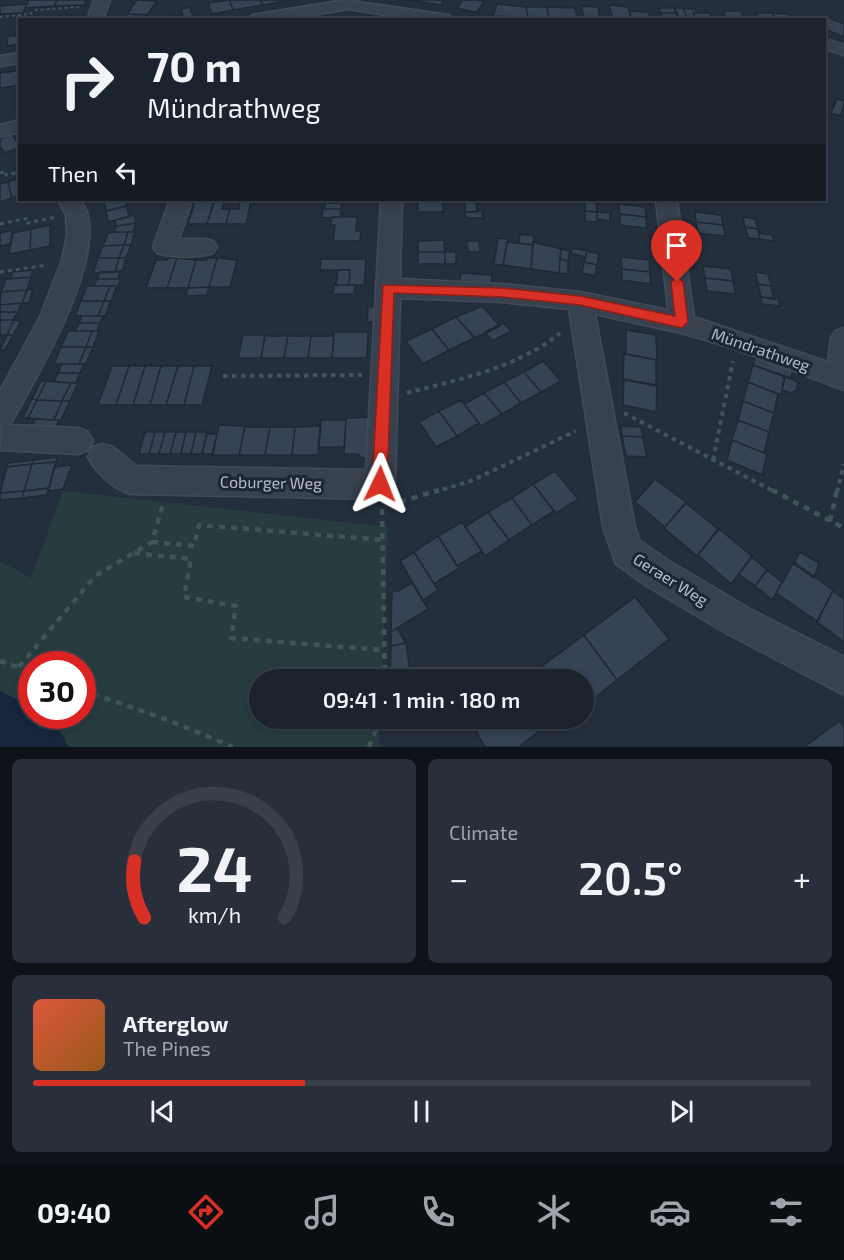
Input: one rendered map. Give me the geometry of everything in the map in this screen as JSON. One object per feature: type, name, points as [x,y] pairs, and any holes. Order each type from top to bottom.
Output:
[{"type":"street","points":[[265,18],[350,4],[377,3],[399,15],[428,18]]},
{"type":"street","points":[[826,44],[844,50]]},
{"type":"street","points":[[0,61],[18,58]]},
{"type":"street","points":[[0,131],[18,126]]},
{"type":"street","points":[[181,201],[165,247],[205,247]]},
{"type":"street","name":"Coburger Weg","points":[[0,427],[91,449],[130,480],[380,484],[391,201]]},
{"type":"street","points":[[667,201],[682,322]]},
{"type":"street","points":[[0,427],[55,311],[73,262],[77,241],[72,206]]},
{"type":"street","name":"Mündrathweg","points":[[388,288],[502,293],[682,322],[842,378],[844,338]]},
{"type":"street","name":"Geraer Weg","points":[[581,306],[619,527],[628,552],[657,573],[738,621],[844,677]]},
{"type":"path","points":[[0,17],[30,14],[36,10],[99,8]]},
{"type":"path","points":[[0,173],[6,171],[6,176],[18,173]]},
{"type":"path","points":[[0,224],[28,218],[28,224],[72,206]]},
{"type":"path","points":[[0,277],[1,272],[73,262]]},
{"type":"path","points":[[223,376],[383,387],[482,371],[551,343],[581,306]]},
{"type":"path","points":[[713,460],[738,340]]},
{"type":"path","points":[[384,669],[382,507],[471,481],[585,426],[599,415],[622,412],[844,528]]},
{"type":"path","points":[[830,521],[844,464]]},
{"type":"path","points":[[152,542],[170,480]]},
{"type":"path","points":[[32,651],[95,576],[152,542],[194,546],[199,525],[382,540]]},
{"type":"path","points":[[135,553],[191,559],[184,597],[236,606],[231,638],[383,650]]},
{"type":"path","points":[[0,661],[18,667]]},
{"type":"path","points":[[96,695],[168,720],[233,747]]},
{"type":"path","points":[[369,747],[376,729]]},
{"type":"green space","points":[[63,491],[388,527],[382,669],[249,669],[249,729],[380,729],[379,747],[0,747],[0,561],[31,578]]},
{"type":"building","points":[[29,0],[57,0],[54,6],[25,8]]},
{"type":"building","points":[[57,0],[86,0],[84,5],[54,6]]},
{"type":"building","points":[[137,0],[157,1],[147,15],[127,14]]},
{"type":"building","points":[[229,0],[233,10],[212,14],[208,3]]},
{"type":"building","points":[[229,0],[260,0],[263,5],[233,10]]},
{"type":"building","points":[[260,0],[292,0],[263,5]]},
{"type":"building","points":[[408,0],[444,0],[441,5]]},
{"type":"building","points":[[462,0],[484,2],[477,12],[457,8]]},
{"type":"building","points":[[27,4],[23,13],[0,14],[0,6]]},
{"type":"building","points":[[497,4],[526,7],[528,18],[493,16]]},
{"type":"building","points":[[609,5],[628,7],[631,18],[612,18]]},
{"type":"building","points":[[581,6],[598,7],[600,18],[584,18]]},
{"type":"building","points":[[190,7],[193,18],[172,18],[172,15],[183,16],[181,9]]},
{"type":"building","points":[[526,7],[547,7],[549,18],[528,18]]},
{"type":"building","points":[[547,7],[575,8],[578,18],[549,18]]},
{"type":"building","points":[[659,8],[675,8],[677,13],[661,13]]},
{"type":"building","points":[[674,8],[683,8],[687,18],[679,18]]},
{"type":"building","points":[[683,8],[695,9],[697,13],[693,13],[695,18],[687,18]]},
{"type":"building","points":[[629,11],[648,12],[650,18],[631,18]]},
{"type":"building","points":[[723,11],[741,11],[744,18],[726,18]]},
{"type":"building","points":[[661,13],[677,13],[679,18],[662,18]]},
{"type":"building","points":[[693,13],[710,13],[712,18],[695,18]]},
{"type":"building","points":[[756,13],[772,13],[775,18],[758,18]]},
{"type":"building","points":[[772,13],[789,14],[791,18],[775,18]]},
{"type":"building","points":[[127,14],[147,15],[145,18],[124,18]]},
{"type":"building","points":[[826,18],[844,24],[844,37],[826,29]]},
{"type":"building","points":[[18,35],[18,44],[7,46],[8,36]]},
{"type":"building","points":[[18,71],[18,85],[0,88],[0,73]]},
{"type":"building","points":[[837,99],[844,101],[841,116],[831,113]]},
{"type":"building","points":[[12,134],[18,148],[5,153],[0,146],[0,139]]},
{"type":"building","points":[[18,179],[18,196],[12,198],[8,182]]},
{"type":"building","points":[[8,182],[12,198],[0,202],[0,184]]},
{"type":"building","points":[[104,201],[125,201],[127,206],[106,211]]},
{"type":"building","points":[[195,201],[215,201],[207,224],[188,224]]},
{"type":"building","points":[[214,201],[224,201],[222,209],[230,209],[226,224],[207,224]]},
{"type":"building","points":[[240,201],[251,201],[246,224],[226,224],[230,209],[239,209]]},
{"type":"building","points":[[585,201],[596,202],[597,212],[585,211]]},
{"type":"building","points":[[418,202],[443,202],[443,212],[418,212]]},
{"type":"building","points":[[465,202],[476,202],[477,212],[465,212]]},
{"type":"building","points":[[325,203],[342,203],[341,209],[325,209]]},
{"type":"building","points":[[619,204],[645,207],[646,217],[619,214]]},
{"type":"building","points":[[127,206],[129,217],[108,222],[106,211]]},
{"type":"building","points":[[323,209],[341,209],[340,217],[322,218]]},
{"type":"building","points":[[482,211],[483,218],[466,218],[465,212]]},
{"type":"building","points":[[585,211],[597,212],[597,222],[585,221]]},
{"type":"building","points":[[597,212],[610,213],[610,221],[597,219]]},
{"type":"building","points":[[695,212],[721,215],[723,225],[696,222]]},
{"type":"building","points":[[620,214],[646,217],[647,228],[620,225]]},
{"type":"building","points":[[134,215],[136,223],[116,226],[115,220]]},
{"type":"building","points":[[332,217],[357,217],[356,231],[361,231],[360,241],[333,241],[335,225],[331,225]]},
{"type":"building","points":[[743,217],[755,219],[758,229],[745,227]]},
{"type":"building","points":[[696,222],[723,225],[725,236],[698,233]]},
{"type":"building","points":[[136,223],[133,232],[114,232],[116,226]]},
{"type":"building","points":[[50,225],[50,246],[30,250],[31,229]]},
{"type":"building","points":[[745,227],[758,229],[760,239],[748,238]]},
{"type":"building","points":[[31,229],[30,250],[9,254],[12,233]]},
{"type":"building","points":[[13,230],[11,244],[0,246],[0,233]]},
{"type":"building","points":[[128,232],[124,245],[103,246],[108,233]]},
{"type":"building","points":[[128,232],[135,232],[131,245],[124,245]]},
{"type":"building","points":[[759,233],[772,235],[774,241],[760,239]]},
{"type":"building","points":[[520,234],[534,236],[533,245],[519,243]]},
{"type":"building","points":[[498,238],[508,239],[503,265],[494,264]]},
{"type":"building","points":[[444,240],[445,252],[418,252],[418,241]]},
{"type":"building","points":[[467,241],[479,241],[480,252],[468,252]]},
{"type":"building","points":[[507,242],[533,245],[531,269],[503,265]]},
{"type":"building","points":[[533,242],[561,249],[559,273],[531,269]]},
{"type":"building","points":[[124,245],[119,258],[98,258],[103,246]]},
{"type":"building","points":[[124,245],[131,245],[126,258],[119,258]]},
{"type":"building","points":[[572,248],[587,251],[586,257],[571,253]]},
{"type":"building","points":[[561,249],[570,251],[568,261],[560,259]]},
{"type":"building","points":[[587,251],[599,254],[597,265],[584,262]]},
{"type":"building","points":[[418,252],[445,252],[445,264],[418,264]]},
{"type":"building","points":[[445,252],[456,252],[456,264],[445,264]]},
{"type":"building","points":[[621,257],[649,260],[650,272],[622,269]]},
{"type":"building","points":[[98,258],[119,258],[115,272],[93,273]]},
{"type":"building","points":[[119,258],[126,258],[122,272],[115,272]]},
{"type":"building","points":[[177,258],[167,288],[146,288],[156,260],[167,260]]},
{"type":"building","points":[[177,258],[196,260],[188,288],[167,288]]},
{"type":"building","points":[[207,258],[217,258],[209,287],[188,288],[196,260],[207,260]]},
{"type":"building","points":[[217,258],[237,260],[230,287],[209,287]]},
{"type":"building","points":[[321,259],[366,259],[364,285],[349,285],[350,270],[320,270]]},
{"type":"building","points":[[560,259],[568,261],[568,274],[559,273]]},
{"type":"building","points":[[584,262],[597,265],[595,276],[582,273]]},
{"type":"building","points":[[703,266],[731,269],[733,281],[705,278]]},
{"type":"building","points":[[622,269],[650,272],[651,284],[622,280]]},
{"type":"building","points":[[33,270],[31,277],[10,279],[12,272]]},
{"type":"building","points":[[338,270],[350,270],[349,285],[336,285]]},
{"type":"building","points":[[120,271],[118,279],[97,279],[100,272]]},
{"type":"building","points":[[755,272],[768,274],[771,286],[758,284]]},
{"type":"building","points":[[461,273],[492,275],[491,283],[460,281]]},
{"type":"building","points":[[31,277],[27,290],[1,292],[6,279]]},
{"type":"building","points":[[705,278],[733,281],[736,294],[707,291]]},
{"type":"building","points":[[97,279],[121,279],[118,286],[94,286]]},
{"type":"building","points":[[758,284],[771,286],[774,299],[761,297]]},
{"type":"building","points":[[334,285],[355,285],[354,294],[333,294]]},
{"type":"building","points":[[87,286],[110,286],[104,301],[81,301]]},
{"type":"building","points":[[110,286],[117,286],[111,301],[104,301]]},
{"type":"building","points":[[209,287],[207,295],[186,296],[188,288]]},
{"type":"building","points":[[33,289],[29,303],[22,303],[27,290]]},
{"type":"building","points":[[27,290],[22,303],[0,305],[1,292]]},
{"type":"building","points":[[761,297],[778,299],[780,306],[762,304]]},
{"type":"building","points":[[81,301],[104,301],[98,316],[75,316]]},
{"type":"building","points":[[104,301],[111,301],[105,316],[98,316]]},
{"type":"building","points":[[21,303],[18,312],[0,312],[0,305]]},
{"type":"building","points":[[482,306],[500,326],[475,338],[456,317]]},
{"type":"building","points":[[368,307],[377,307],[377,322],[367,322]]},
{"type":"building","points":[[0,312],[18,312],[13,320],[0,320]]},
{"type":"building","points":[[82,316],[103,316],[100,323],[79,323]]},
{"type":"building","points":[[456,317],[474,338],[449,350],[432,329]]},
{"type":"building","points":[[0,320],[14,320],[7,335],[0,335]]},
{"type":"building","points":[[14,320],[21,321],[13,335],[7,335]]},
{"type":"building","points":[[79,323],[100,323],[97,331],[75,331]]},
{"type":"building","points":[[503,323],[511,331],[492,341],[485,332]]},
{"type":"building","points":[[432,329],[449,350],[423,364],[406,341]]},
{"type":"building","points":[[626,330],[656,335],[657,360],[626,354]]},
{"type":"building","points":[[68,331],[92,331],[86,347],[61,347]]},
{"type":"building","points":[[92,331],[99,331],[93,347],[86,347]]},
{"type":"building","points":[[334,332],[368,332],[367,358],[332,358]]},
{"type":"building","points":[[7,335],[13,335],[5,350],[0,350]]},
{"type":"building","points":[[243,335],[265,335],[261,358],[238,358]]},
{"type":"building","points":[[265,336],[288,336],[284,358],[261,358]]},
{"type":"building","points":[[288,336],[311,336],[308,358],[284,358]]},
{"type":"building","points":[[311,336],[334,336],[332,358],[308,358]]},
{"type":"building","points":[[61,347],[86,347],[79,364],[54,364]]},
{"type":"building","points":[[86,347],[93,347],[86,364],[79,364]]},
{"type":"building","points":[[624,354],[656,360],[656,385],[623,379]]},
{"type":"building","points":[[756,355],[793,369],[791,378],[753,365]]},
{"type":"building","points":[[543,361],[561,381],[541,392],[524,372]]},
{"type":"building","points":[[62,364],[84,364],[80,373],[58,373]]},
{"type":"building","points":[[753,365],[785,377],[781,395],[748,382]]},
{"type":"building","points":[[112,366],[129,366],[116,405],[98,405]]},
{"type":"building","points":[[129,366],[145,366],[133,405],[116,405]]},
{"type":"building","points":[[145,366],[161,366],[150,405],[133,405]]},
{"type":"building","points":[[161,366],[178,366],[166,405],[150,405]]},
{"type":"building","points":[[178,366],[194,366],[184,405],[166,405]]},
{"type":"building","points":[[194,366],[212,366],[202,405],[184,405]]},
{"type":"building","points":[[524,372],[541,392],[521,403],[504,382]]},
{"type":"building","points":[[58,373],[80,373],[76,383],[54,382]]},
{"type":"building","points":[[784,376],[798,383],[796,391],[790,393],[782,390]]},
{"type":"building","points":[[624,380],[657,386],[656,412],[623,405]]},
{"type":"building","points":[[41,381],[46,381],[37,400],[32,399]]},
{"type":"building","points":[[46,381],[71,383],[62,401],[37,400]]},
{"type":"building","points":[[504,382],[521,403],[502,414],[484,393]]},
{"type":"building","points":[[748,382],[778,394],[774,413],[743,401]]},
{"type":"building","points":[[71,383],[78,383],[70,401],[62,401]]},
{"type":"building","points":[[484,393],[502,414],[481,426],[464,404]]},
{"type":"building","points":[[32,399],[37,400],[28,418],[23,418]]},
{"type":"building","points":[[37,400],[62,401],[54,420],[28,418]]},
{"type":"building","points":[[461,400],[479,423],[457,436],[439,411]]},
{"type":"building","points":[[62,401],[70,401],[61,420],[54,420]]},
{"type":"building","points":[[743,401],[774,413],[769,432],[738,420]]},
{"type":"building","points":[[439,411],[457,436],[436,447],[419,422]]},
{"type":"building","points":[[372,417],[367,458],[361,458],[358,454],[344,454],[346,418]]},
{"type":"building","points":[[35,419],[59,420],[55,430],[31,429]]},
{"type":"building","points":[[321,420],[346,420],[344,447],[318,447]]},
{"type":"building","points":[[738,420],[769,432],[764,453],[732,440]]},
{"type":"building","points":[[219,425],[245,426],[239,455],[212,455]]},
{"type":"building","points":[[321,426],[318,455],[292,455],[295,427]]},
{"type":"building","points":[[621,426],[641,427],[643,437],[622,436]]},
{"type":"building","points":[[245,427],[270,427],[265,455],[239,455]]},
{"type":"building","points":[[270,427],[295,427],[292,455],[265,455]]},
{"type":"building","points":[[145,432],[155,432],[149,454],[139,454]]},
{"type":"building","points":[[155,432],[165,432],[159,454],[149,454]]},
{"type":"building","points":[[165,432],[176,432],[170,454],[159,454]]},
{"type":"building","points":[[176,432],[186,432],[181,454],[170,454]]},
{"type":"building","points":[[186,432],[196,432],[191,454],[181,454]]},
{"type":"building","points":[[196,432],[207,432],[202,454],[191,454]]},
{"type":"building","points":[[207,434],[217,434],[213,454],[202,454]]},
{"type":"building","points":[[622,436],[643,437],[647,457],[626,456]]},
{"type":"building","points":[[732,440],[767,454],[762,475],[727,460]]},
{"type":"building","points":[[57,457],[56,462],[32,464],[33,460]]},
{"type":"building","points":[[33,460],[32,464],[7,467],[8,463]]},
{"type":"building","points":[[56,462],[49,488],[24,491],[32,464]]},
{"type":"building","points":[[32,464],[24,491],[0,493],[7,467]]},
{"type":"building","points":[[72,465],[63,489],[48,491],[54,467]]},
{"type":"building","points":[[555,471],[578,499],[556,513],[533,484]]},
{"type":"building","points":[[655,479],[686,502],[665,527],[635,502]]},
{"type":"building","points":[[533,484],[554,511],[532,525],[512,498]]},
{"type":"building","points":[[49,488],[47,495],[22,498],[24,491]]},
{"type":"building","points":[[24,491],[22,498],[0,500],[0,493]]},
{"type":"building","points":[[512,498],[532,525],[509,540],[488,512]]},
{"type":"building","points":[[686,503],[718,529],[697,556],[664,528]]},
{"type":"building","points":[[488,512],[509,540],[485,556],[465,527]]},
{"type":"building","points":[[462,522],[482,551],[457,566],[438,536]]},
{"type":"building","points":[[719,529],[752,556],[731,584],[698,555]]},
{"type":"building","points":[[438,536],[459,568],[434,584],[414,552]]},
{"type":"building","points":[[414,552],[438,590],[423,600],[400,561]]},
{"type":"building","points":[[800,552],[819,563],[814,578],[794,564]]},
{"type":"building","points":[[752,557],[767,570],[755,586],[739,574]]},
{"type":"building","points":[[794,562],[833,590],[817,621],[776,593]]},
{"type":"building","points":[[767,570],[782,582],[772,600],[755,586]]},
{"type":"building","points":[[412,583],[428,609],[391,632],[392,591],[398,591]]},
{"type":"building","points":[[833,591],[844,599],[844,642],[817,622]]},
{"type":"building","points":[[635,597],[669,639],[617,680],[584,635]]},
{"type":"building","points":[[397,628],[406,643],[391,646],[391,632]]},
{"type":"building","points":[[584,635],[617,680],[594,698],[594,669],[538,669]]},
{"type":"building","points":[[406,643],[410,669],[390,669],[391,646]]},
{"type":"building","points":[[840,721],[844,727],[844,747],[804,747]]},
{"type":"building","points":[[475,729],[541,729],[519,747],[485,747]]},
{"type":"waterway","points":[[0,720],[38,747]]},
{"type":"route","points":[[380,484],[388,288],[502,293],[580,301],[682,322],[677,282]]}]
